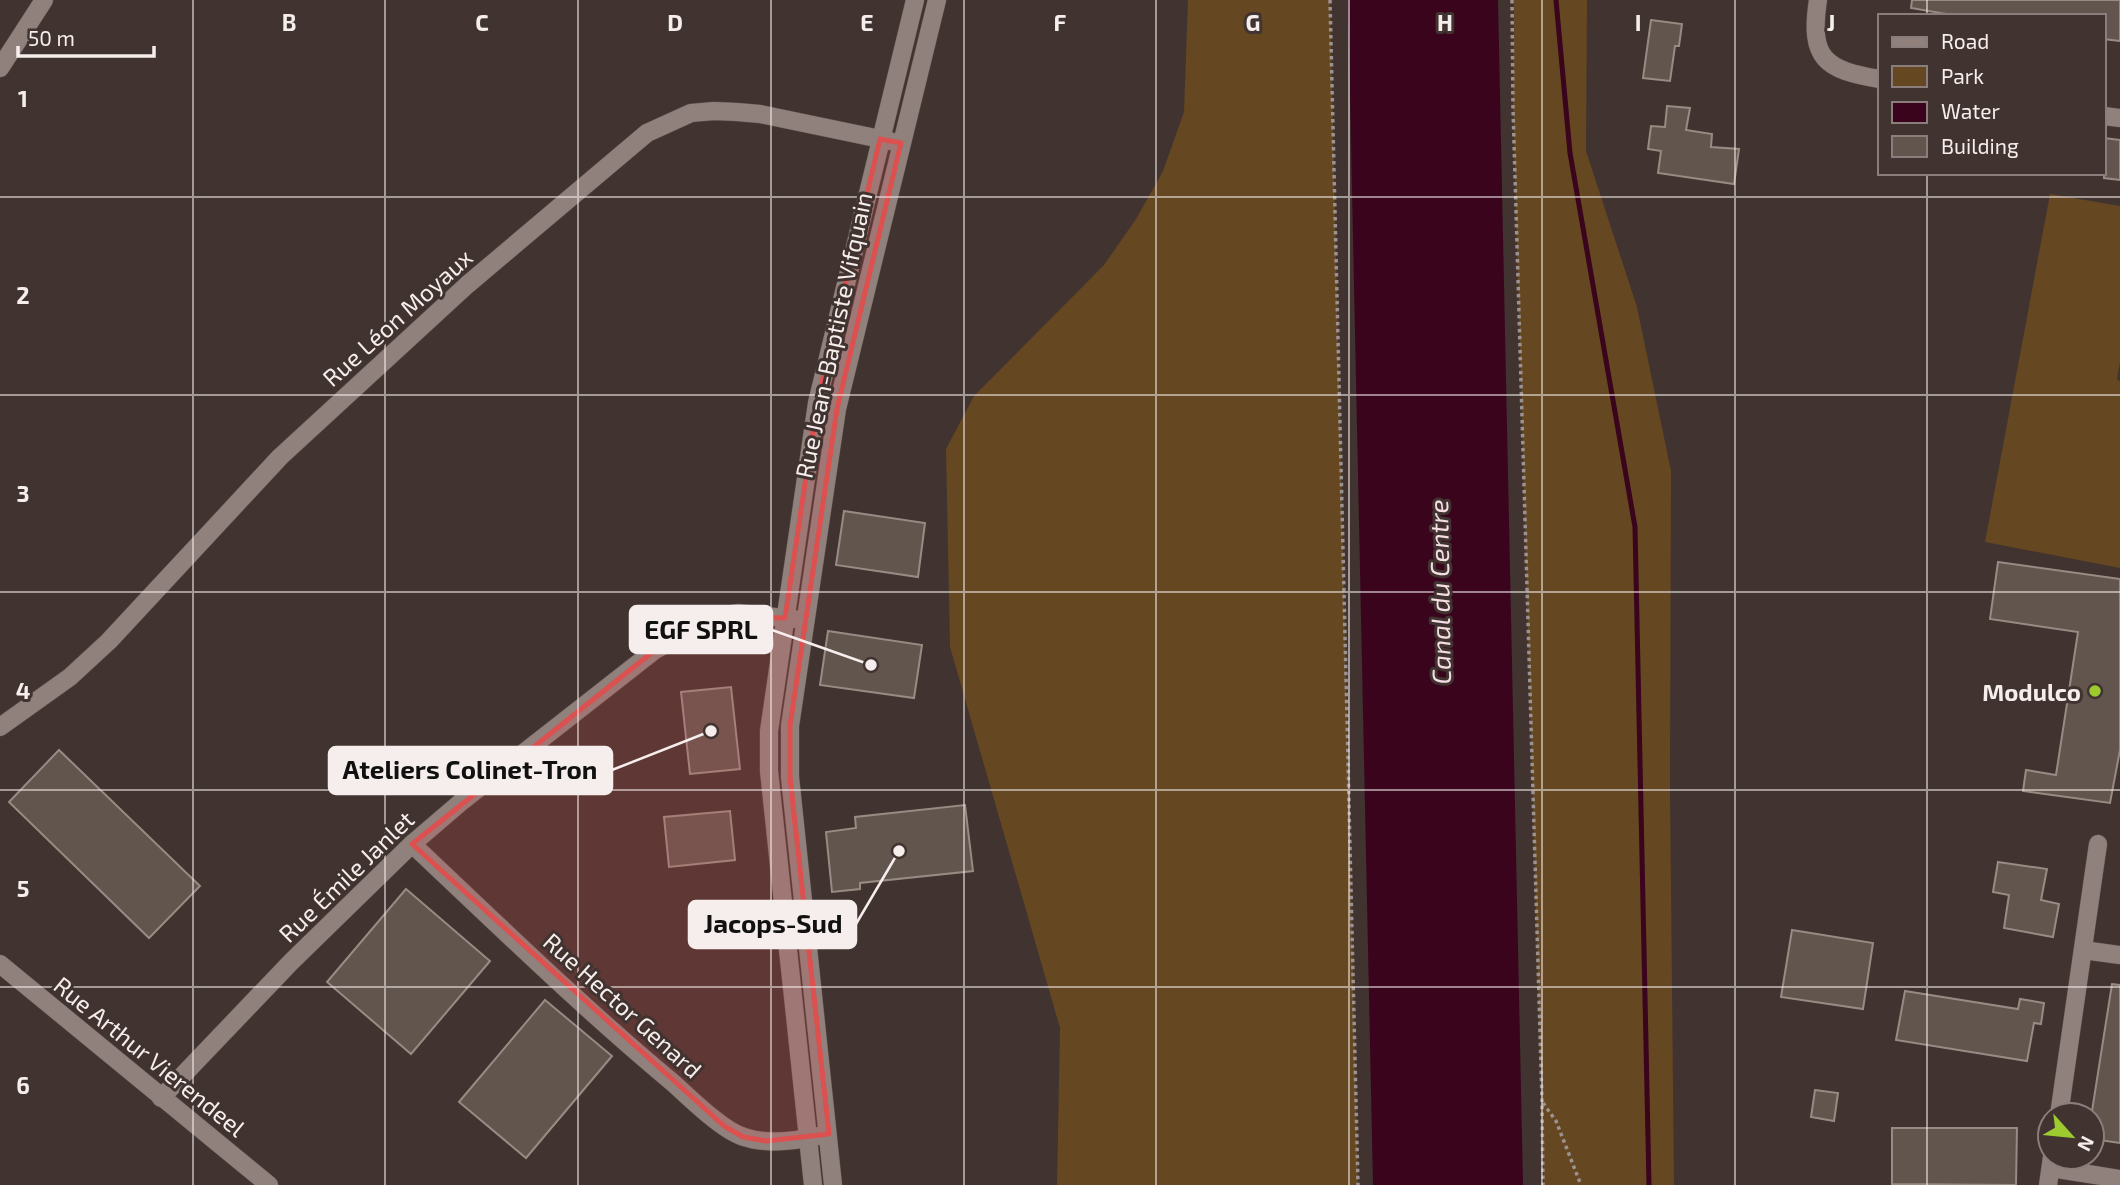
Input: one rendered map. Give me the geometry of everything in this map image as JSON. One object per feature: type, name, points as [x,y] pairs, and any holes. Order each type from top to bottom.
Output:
[{"type":"street","points":[[0,68],[44,0]]},
{"type":"street","name":"Rue Jean-Baptiste Vifquain","points":[[813,1185],[768,751],[769,732],[817,403],[915,0]]},
{"type":"street","name":"Rue Jean-Baptiste Vifquain","points":[[833,1185],[790,776],[790,726],[837,409],[937,0]]},
{"type":"street","points":[[1818,0],[1816,13],[1820,53],[1827,62],[1843,70],[1878,79]]},
{"type":"street","name":"Rue Léon Moyaux","points":[[0,727],[70,677],[109,641],[279,457],[467,285],[647,132],[691,113],[714,111],[760,114],[901,143]]},
{"type":"street","name":"Rue Émile Janlet","points":[[161,1098],[291,962],[412,844],[461,802],[655,650],[720,615],[738,613],[804,620]]},
{"type":"street","name":"Rue Hector Genard","points":[[412,844],[630,1046],[724,1126],[743,1137],[766,1141],[828,1134]]},
{"type":"street","points":[[2061,1101],[2098,844]]},
{"type":"street","points":[[2083,950],[2120,955]]},
{"type":"street","name":"Rue Arthur Vierendeel","points":[[0,964],[269,1185]]},
{"type":"street","points":[[2058,1171],[2120,1179]]},
{"type":"path","points":[[1330,0],[1358,1185]]},
{"type":"path","points":[[1512,0],[1543,1185]]},
{"type":"path","points":[[1542,1101],[1556,1121],[1581,1185]]},
{"type":"highlighted area","points":[[880,139],[901,143],[837,409],[790,726],[790,777],[829,1134],[766,1141],[743,1137],[724,1126],[412,844],[655,650],[720,616],[785,618],[817,403]]},
{"type":"green space","points":[[1188,0],[1330,0],[1358,1185],[1057,1185],[1060,1028],[950,647],[946,449],[974,396],[1104,265],[1136,219],[1163,171],[1184,112]]},
{"type":"green space","points":[[1514,0],[1587,0],[1586,151],[1637,307],[1671,471],[1670,788],[1674,1185],[1544,1185],[1513,108]]},
{"type":"green space","points":[[2050,194],[2120,206],[2120,362],[2117,379],[2120,382],[2120,568],[1985,542]]},
{"type":"water","name":"Canal du Centre","points":[[1348,0],[1498,0],[1523,1185],[1373,1185]]},
{"type":"building","points":[[1912,0],[2120,0],[2120,41],[2106,39],[2106,14],[1946,14],[1911,8]]},
{"type":"building","points":[[1651,20],[1682,24],[1679,46],[1675,46],[1670,81],[1643,78]]},
{"type":"building","points":[[1667,106],[1690,108],[1686,130],[1712,134],[1711,147],[1739,149],[1734,184],[1658,173],[1661,151],[1648,149],[1651,126],[1665,127]]},
{"type":"building","points":[[2106,138],[2120,140],[2120,180],[2104,178]]},
{"type":"building","points":[[844,511],[925,523],[918,577],[836,565]]},
{"type":"building","name":"Modulco","points":[[1998,562],[2120,579],[2120,750],[2110,803],[2023,791],[2026,770],[2056,775],[2078,632],[1990,619]]},
{"type":"building","points":[[828,631],[922,645],[914,698],[820,685]]},
{"type":"building","points":[[731,687],[740,769],[690,774],[681,692]]},
{"type":"building","points":[[59,750],[200,886],[149,938],[9,802]]},
{"type":"building","points":[[965,805],[973,871],[860,883],[860,889],[832,892],[826,832],[856,828],[855,817]]},
{"type":"building","points":[[730,811],[735,860],[669,867],[664,817]]},
{"type":"building","points":[[1998,862],[2047,869],[2041,900],[2059,904],[2053,937],[2004,928],[2009,895],[1993,892]]},
{"type":"building","points":[[406,889],[490,961],[411,1054],[327,982]]},
{"type":"building","points":[[1792,930],[1873,943],[1863,1009],[1781,997]]},
{"type":"building","points":[[2112,984],[2120,985],[2120,1143],[2106,1141],[2106,1101],[2094,1101]]},
{"type":"building","points":[[1905,991],[2018,1009],[2020,999],[2044,1003],[2041,1024],[2034,1023],[2027,1061],[1896,1040]]},
{"type":"building","points":[[545,1000],[612,1056],[526,1158],[459,1102]]},
{"type":"building","points":[[1815,1090],[1838,1093],[1834,1121],[1811,1117]]},
{"type":"building","points":[[1892,1128],[2017,1128],[2016,1185],[1892,1184]]},
{"type":"waterway","points":[[1556,0],[1570,153],[1635,527],[1649,1185]]},
{"type":"place","name":"EGF SPRL","points":[[871,665]]},
{"type":"place","name":"Modulco","points":[[2095,691]]},
{"type":"place","name":"Ateliers Colinet-Tron","points":[[711,731]]},
{"type":"place","name":"Jacops-Sud","points":[[899,851]]}]
